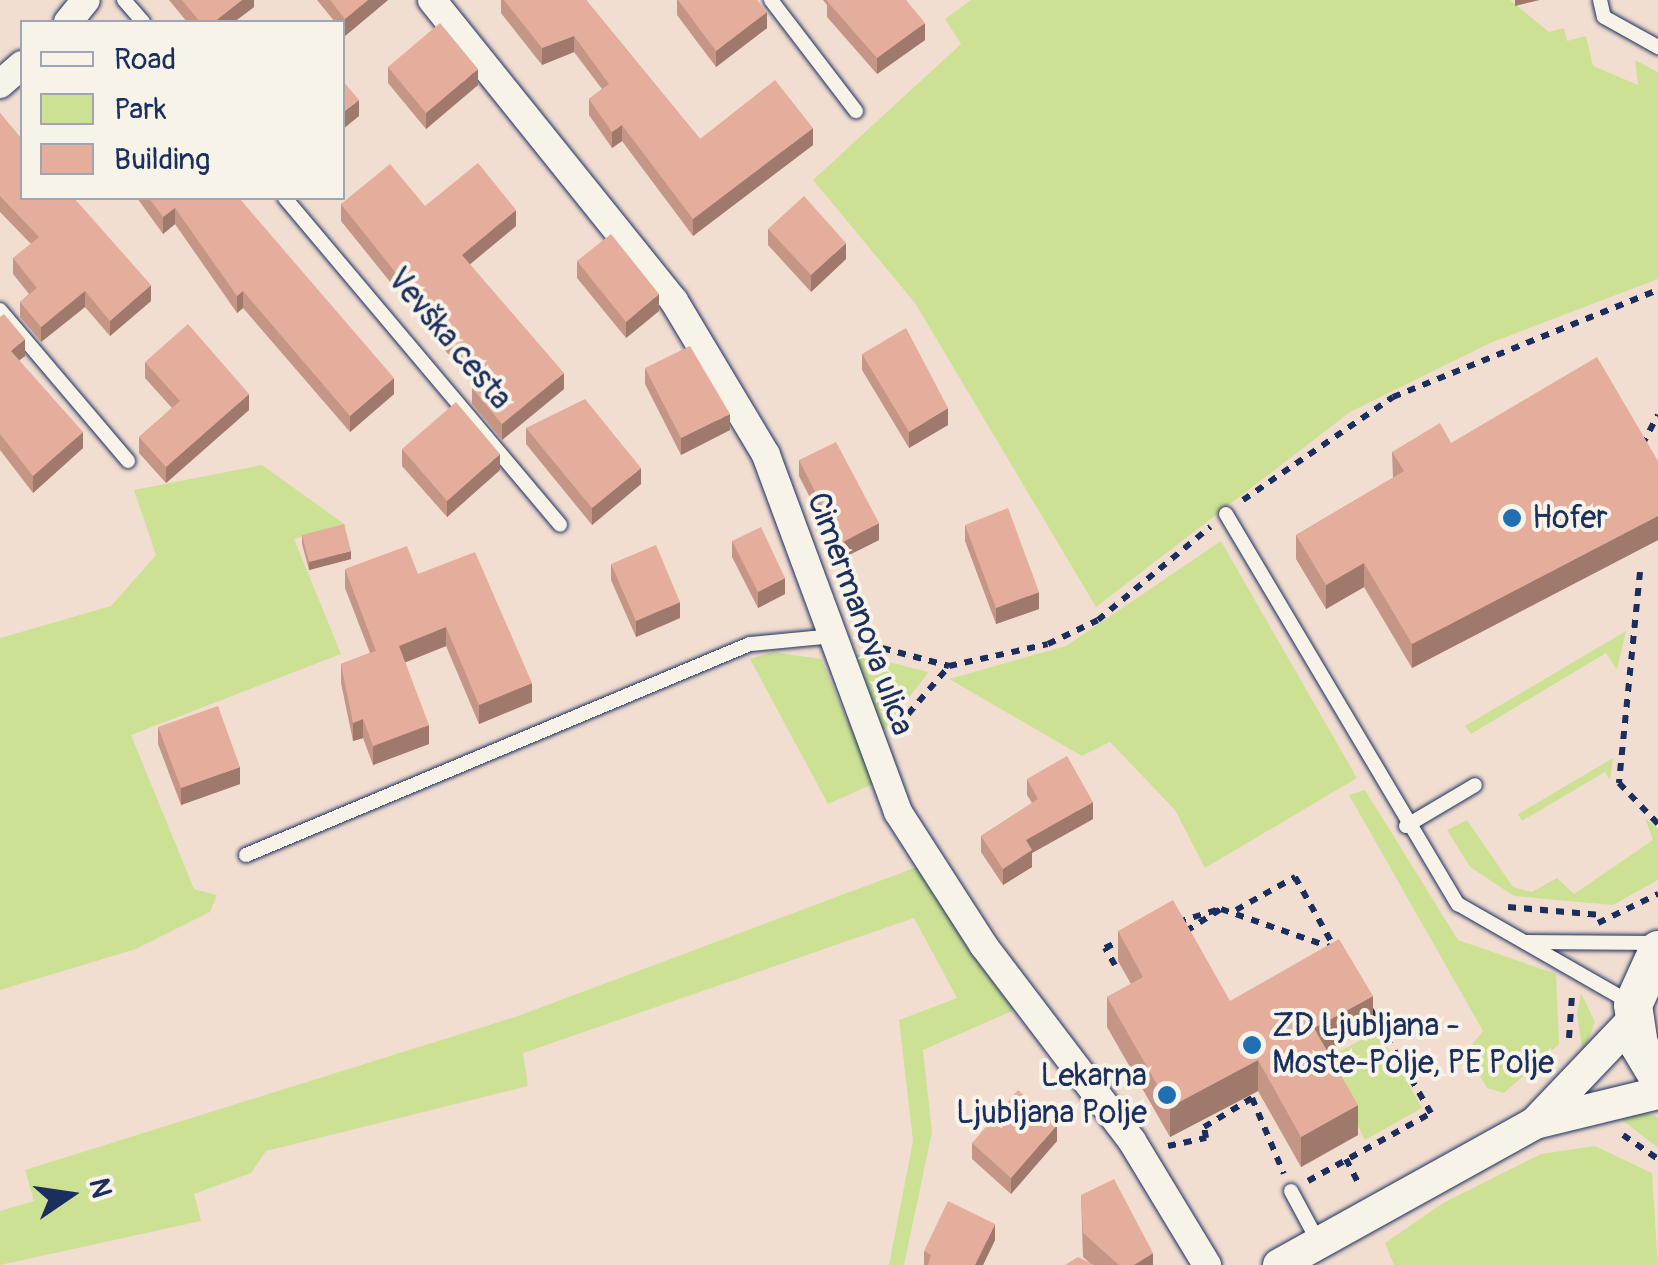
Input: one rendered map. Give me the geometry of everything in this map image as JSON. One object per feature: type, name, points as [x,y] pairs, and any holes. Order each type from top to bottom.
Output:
[{"type":"main road","points":[[1658,946],[1633,1012],[1658,1077]]},
{"type":"street","points":[[70,20],[86,0]]},
{"type":"street","name":"Cimermanova ulica","points":[[432,0],[674,301],[766,456],[836,636],[877,764],[943,883],[1132,1141],[1207,1265]]},
{"type":"street","points":[[0,84],[20,67]]},
{"type":"street","points":[[1535,1124],[1633,1012]]},
{"type":"street","points":[[1279,1265],[1535,1124],[1658,1093]]},
{"type":"lane","points":[[124,0],[140,20]]},
{"type":"lane","points":[[771,0],[856,111]]},
{"type":"lane","points":[[1600,0],[1604,18],[1658,47]]},
{"type":"lane","name":"Vevška cesta","points":[[287,200],[560,525]]},
{"type":"lane","points":[[0,310],[128,461]]},
{"type":"lane","points":[[1226,514],[1406,826],[1466,912],[1525,942],[1633,1012]]},
{"type":"lane","points":[[246,855],[750,644],[836,636]]},
{"type":"lane","points":[[1406,826],[1475,785]]},
{"type":"lane","points":[[1525,942],[1658,946]]},
{"type":"lane","points":[[1291,1191],[1319,1244]]},
{"type":"path","points":[[836,636],[948,666],[1048,644],[1098,620],[1226,514],[1393,397],[1658,290]]},
{"type":"path","points":[[1650,461],[1642,446],[1658,416]]},
{"type":"path","points":[[1640,572],[1618,783],[1658,824]]},
{"type":"path","points":[[877,764],[906,711],[948,666]]},
{"type":"path","points":[[1234,911],[1296,877],[1343,962]]},
{"type":"path","points":[[1466,912],[1518,906],[1601,915],[1628,913],[1658,894]]},
{"type":"path","points":[[1166,928],[1212,904],[1333,944]]},
{"type":"path","points":[[1186,931],[1221,909]]},
{"type":"path","points":[[1596,929],[1601,915]]},
{"type":"path","points":[[1115,965],[1105,948],[1140,932]]},
{"type":"path","points":[[1573,1053],[1574,982]]},
{"type":"path","points":[[1191,1140],[1252,1098],[1291,1191],[1430,1113],[1362,995]]},
{"type":"path","points":[[1616,1128],[1658,1168]]},
{"type":"path","points":[[1644,1154],[1658,1159]]},
{"type":"path","points":[[1346,1159],[1366,1196]]},
{"type":"green space","points":[[971,0],[1510,0],[1549,32],[1564,28],[1567,41],[1586,36],[1593,66],[1638,85],[1635,60],[1658,72],[1658,279],[1490,343],[1350,412],[1096,607],[915,303],[813,180],[961,44],[945,19]]},
{"type":"green space","points":[[262,465],[347,526],[294,539],[341,654],[131,735],[194,889],[217,895],[210,912],[136,949],[0,990],[0,638],[111,606],[156,555],[134,490]]},
{"type":"green space","points":[[1221,541],[1357,778],[1205,868],[1175,810],[1110,742],[1082,756],[949,679],[1066,646]]},
{"type":"green space","points":[[1626,631],[1617,670],[1606,653],[1471,734],[1465,726]]},
{"type":"green space","points":[[773,652],[821,659],[875,783],[828,804],[750,659]]},
{"type":"green space","points":[[847,652],[929,672],[880,735]]},
{"type":"green space","points":[[1613,758],[1610,780],[1605,772],[1522,821],[1518,814]]},
{"type":"green space","points":[[1365,790],[1458,940],[1556,974],[1559,1044],[1504,1093],[1487,1088],[1466,1052],[1483,1031],[1349,795]]},
{"type":"green space","points":[[1645,818],[1658,829],[1658,880],[1613,905],[1514,896],[1470,867],[1447,830],[1467,820],[1513,887],[1532,892],[1557,878],[1574,894],[1653,840]]},
{"type":"green space","points":[[917,867],[1019,1008],[923,1050],[932,1132],[904,1265],[889,1265],[913,1141],[899,1020],[957,998],[914,918],[523,1053],[528,1086],[266,1151],[251,1173],[194,1194],[201,1221],[0,1265],[0,1211],[34,1201],[25,1170],[515,1017]]},
{"type":"green space","points":[[1581,993],[1595,1022],[1583,1054],[1577,1014]]},
{"type":"green space","points":[[1378,1031],[1422,1108],[1365,1140],[1325,1059]]},
{"type":"green space","points":[[1639,1111],[1658,1117],[1658,1148],[1617,1116]]},
{"type":"green space","points":[[1595,1146],[1652,1173],[1658,1265],[1394,1265],[1385,1243],[1443,1203],[1541,1154]]},
{"type":"building","points":[[182,0],[242,0],[217,20],[198,20]]},
{"type":"building","points":[[330,0],[368,0],[345,19]]},
{"type":"building","points":[[504,0],[586,0],[700,139],[775,80],[813,128],[693,219],[622,125],[612,132],[589,99],[609,84],[574,36],[542,48]]},
{"type":"building","points":[[678,0],[757,0],[767,12],[716,51]]},
{"type":"building","points":[[828,0],[906,0],[925,23],[877,58]]},
{"type":"building","points":[[440,23],[478,69],[426,113],[388,67]]},
{"type":"building","points":[[345,84],[359,100],[345,111]]},
{"type":"building","points":[[0,113],[20,137],[20,200],[76,200],[151,285],[110,321],[85,291],[41,327],[20,302],[37,288],[13,258],[39,237],[0,196]]},
{"type":"building","points":[[478,163],[516,210],[462,255],[564,373],[502,424],[472,388],[481,380],[341,204],[390,164],[425,206]]},
{"type":"building","points":[[804,196],[846,243],[811,275],[768,229]]},
{"type":"building","points":[[150,200],[241,200],[394,378],[350,416],[243,291],[237,296],[175,208],[163,217]]},
{"type":"building","points":[[611,234],[659,294],[626,322],[577,261]]},
{"type":"building","points":[[4,314],[25,339],[11,351],[83,432],[33,476],[0,434],[0,317]]},
{"type":"building","points":[[188,324],[249,394],[166,467],[139,437],[180,401],[145,362]]},
{"type":"building","points":[[906,328],[948,408],[909,432],[862,354]]},
{"type":"building","points":[[690,346],[730,414],[681,438],[645,368]]},
{"type":"building","name":"Hofer","points":[[1597,357],[1658,461],[1658,516],[1412,644],[1364,563],[1326,585],[1296,535],[1404,471],[1392,452],[1440,423],[1451,443]]},
{"type":"building","points":[[585,399],[641,468],[592,508],[526,428]]},
{"type":"building","points":[[456,402],[500,454],[447,501],[402,449]]},
{"type":"building","points":[[836,442],[879,523],[841,543],[799,460]]},
{"type":"building","points":[[1008,508],[1039,592],[996,608],[965,525]]},
{"type":"building","points":[[344,524],[351,551],[309,562],[302,535]]},
{"type":"building","points":[[761,527],[785,578],[758,592],[732,541]]},
{"type":"building","points":[[656,545],[680,602],[636,621],[611,564]]},
{"type":"building","points":[[407,546],[418,574],[475,552],[532,683],[479,705],[446,627],[399,646],[429,725],[373,746],[363,719],[353,723],[341,664],[376,651],[345,569]]},
{"type":"building","points":[[218,706],[240,767],[181,788],[158,727]]},
{"type":"building","points":[[1067,756],[1093,802],[1026,840],[1032,850],[1003,869],[981,836],[1038,799],[1027,779]]},
{"type":"building","name":"ZD Ljubljana - Moste-Polje, PE Polje","points":[[1173,900],[1230,1001],[1339,939],[1373,996],[1314,1028],[1358,1105],[1301,1137],[1258,1060],[1170,1107],[1107,997],[1143,977],[1118,931]]},
{"type":"building","points":[[1018,1090],[1057,1125],[1011,1178],[972,1143]]},
{"type":"building","points":[[1114,1179],[1153,1253],[1134,1265],[1119,1265],[1083,1233],[1081,1195]]},
{"type":"building","points":[[948,1201],[995,1224],[975,1265],[928,1265],[931,1255],[924,1251]]},
{"type":"building","points":[[1078,1257],[1094,1265],[1065,1265]]},
{"type":"place","name":"Hofer","points":[[1512,518]]},
{"type":"place","name":"ZD Ljubljana - Moste-Polje, PE Polje","points":[[1252,1045]]},
{"type":"place","name":"Lekarna Ljubljana Polje","points":[[1167,1095]]}]
